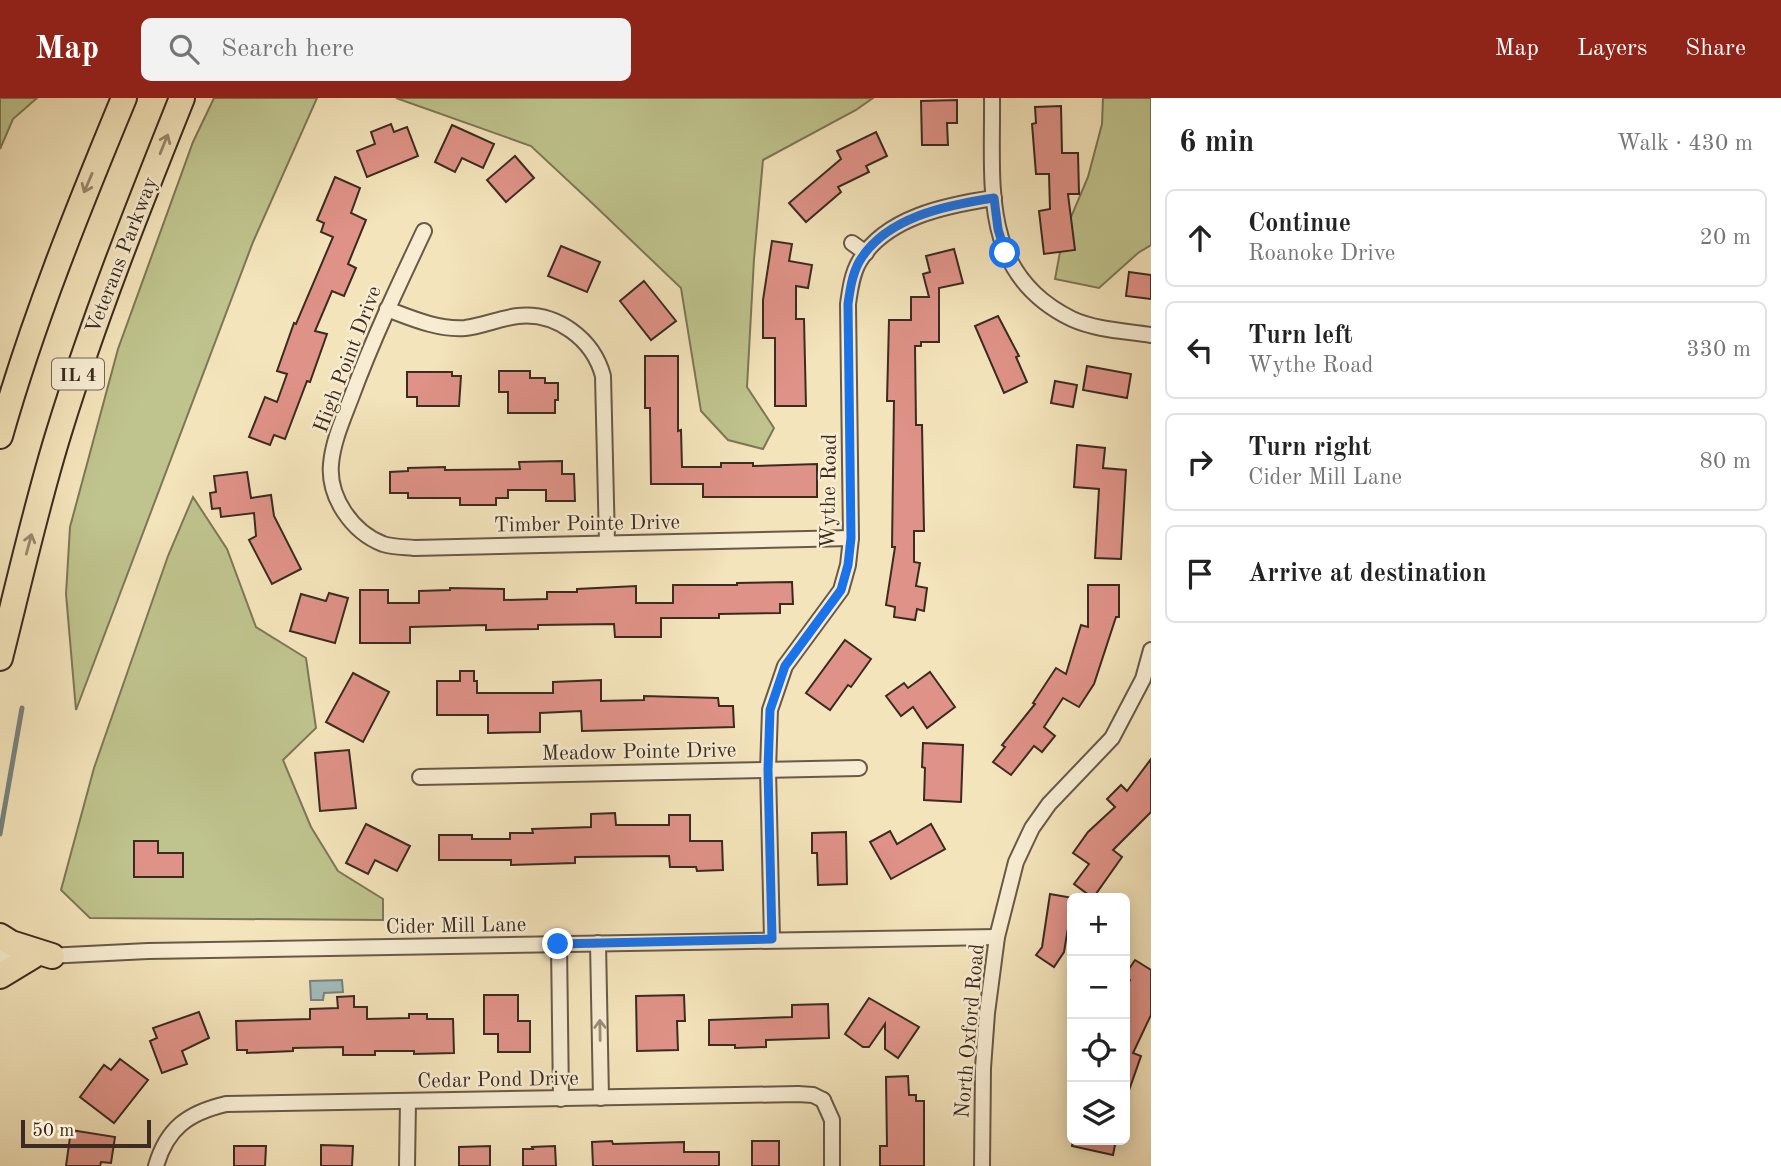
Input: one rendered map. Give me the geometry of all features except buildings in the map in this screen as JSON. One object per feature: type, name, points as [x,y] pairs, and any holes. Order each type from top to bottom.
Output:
[{"type":"highway","name":"IL 4","points":[[0,436],[43,301],[124,98]]},
{"type":"highway","name":"Veterans Parkway","points":[[0,658],[62,422],[113,274],[183,98]]},
{"type":"highway","points":[[0,936],[43,956]]},
{"type":"highway","points":[[0,976],[43,956]]},
{"type":"street","points":[[992,98],[994,198],[998,229],[1005,253],[1016,273],[1040,299],[1073,319],[1096,326],[1151,335]]},
{"type":"street","name":"Wythe Road","points":[[772,939],[768,732],[776,688],[797,647],[841,590],[848,565],[851,538],[848,304],[851,283],[858,263],[866,253],[885,233],[901,223],[941,210],[994,198]]},
{"type":"street","name":"High Point Drive","points":[[340,506],[331,477],[337,436],[363,365],[424,231]]},
{"type":"street","points":[[852,243],[866,253]]},
{"type":"street","points":[[387,309],[447,328],[465,328],[532,315],[553,320],[581,338],[594,352],[603,376],[607,543]]},
{"type":"street","name":"Timber Pointe Drive","points":[[340,506],[352,523],[366,535],[383,544],[399,547],[851,538]]},
{"type":"street","name":"North Oxford Road","points":[[982,1166],[987,1013],[997,937],[1016,862],[1032,828],[1068,782],[1112,738],[1143,679],[1151,650]]},
{"type":"street","name":"Meadow Pointe Drive","points":[[420,776],[859,768]]},
{"type":"street","name":"Cider Mill Lane","points":[[0,957],[162,951],[997,937]]},
{"type":"street","points":[[598,943],[601,1098]]},
{"type":"street","points":[[558,944],[561,1099]]},
{"type":"street","name":"Cedar Pond Drive","points":[[156,1166],[166,1139],[178,1127],[191,1116],[226,1104],[798,1094],[826,1097],[832,1120],[832,1166]]},
{"type":"street","points":[[407,1166],[408,1101]]},
{"type":"green space","points":[[0,98],[37,98],[13,119],[0,149]]},
{"type":"green space","points":[[214,98],[317,98],[253,242],[76,710],[66,594],[70,527],[118,349],[193,142]]},
{"type":"green space","points":[[396,98],[873,98],[856,110],[763,160],[747,387],[774,428],[763,449],[728,440],[701,411],[681,288],[531,146]]},
{"type":"green space","points":[[1103,98],[1151,98],[1151,245],[1138,253],[1099,288],[1055,279],[1063,236],[1088,177],[1102,124]]},
{"type":"green space","points":[[193,497],[227,549],[256,627],[306,658],[316,728],[283,760],[311,827],[338,871],[383,899],[383,920],[90,918],[61,890],[94,768],[168,556]]},
{"type":"water","points":[[342,980],[343,992],[324,993],[323,1000],[311,1000],[310,981]]},
{"type":"waterway","points":[[0,834],[22,708]]},
{"type":"route","points":[[558,944],[772,939],[768,770],[770,710],[785,666],[841,590],[848,565],[851,538],[848,304],[851,283],[858,263],[885,233],[901,223],[929,213],[975,201],[994,198],[998,229],[1005,253]]}]
